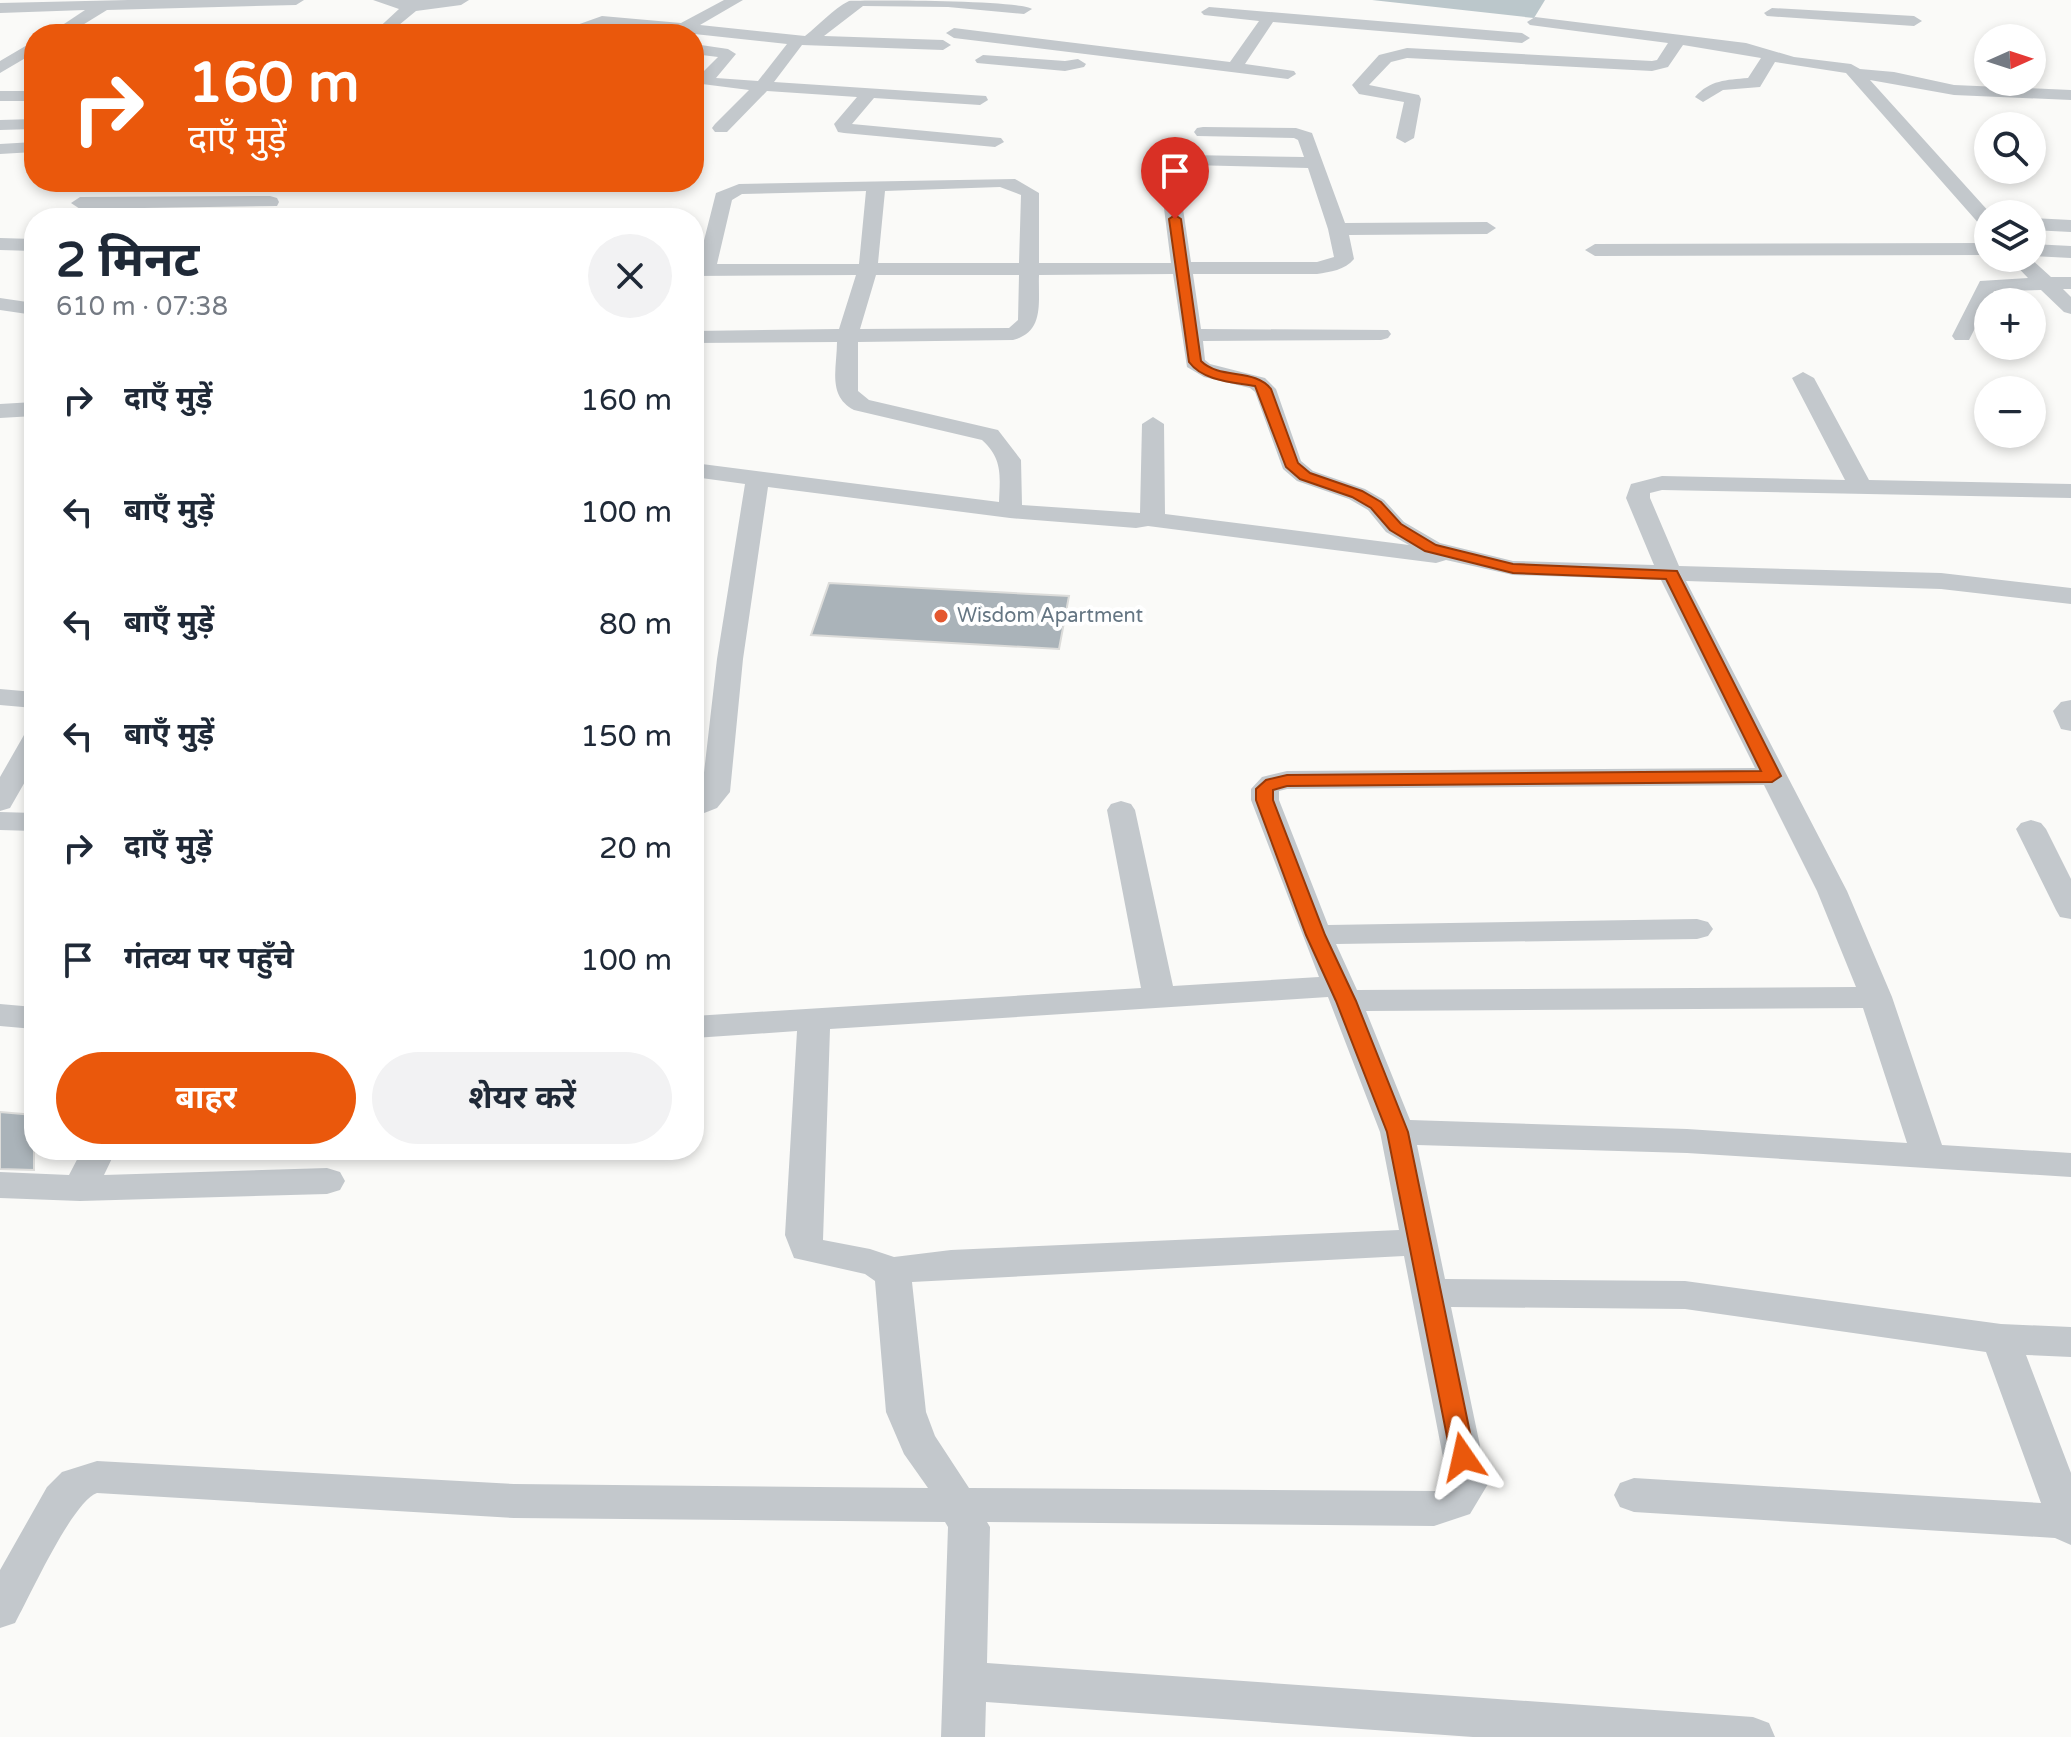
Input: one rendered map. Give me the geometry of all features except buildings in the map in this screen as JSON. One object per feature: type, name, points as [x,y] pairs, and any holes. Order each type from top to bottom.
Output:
[{"type":"street","points":[[0,8],[296,0]]},
{"type":"street","points":[[381,0],[408,7],[461,0]]},
{"type":"street","points":[[690,24],[735,0]]},
{"type":"street","points":[[1760,0],[1771,37],[1792,62],[1847,68],[1857,74],[1974,206]]},
{"type":"street","points":[[721,128],[803,40],[844,15],[856,2],[969,2],[1024,9]]},
{"type":"street","points":[[948,35],[956,4],[969,2]]},
{"type":"street","points":[[1510,60],[1522,38],[1549,6]]},
{"type":"street","points":[[73,24],[101,7]]},
{"type":"street","points":[[391,24],[408,7]]},
{"type":"street","points":[[1209,12],[1269,17],[1348,18],[1397,28],[1522,38]]},
{"type":"street","points":[[1235,67],[1269,17]]},
{"type":"street","points":[[601,24],[609,21],[641,24]]},
{"type":"street","points":[[1535,22],[1680,38],[1771,37],[1914,21]]},
{"type":"street","points":[[1397,28],[1390,55],[1360,85],[1365,90],[1413,99],[1405,138]]},
{"type":"street","points":[[704,30],[803,40],[948,35],[1095,49],[1288,74]]},
{"type":"street","points":[[1703,97],[1719,85],[1754,83],[1764,63],[1771,37]]},
{"type":"street","points":[[1390,55],[1407,53],[1658,65],[1680,38]]},
{"type":"street","points":[[983,60],[1073,65],[1079,64],[1095,49]]},
{"type":"street","points":[[704,50],[719,51],[729,56],[708,75],[708,81],[980,100]]},
{"type":"street","points":[[0,68],[8,57]]},
{"type":"street","points":[[0,68],[24,69]]},
{"type":"street","points":[[1857,74],[1894,77],[1954,90],[2071,95]]},
{"type":"street","points":[[869,93],[843,124],[844,128],[995,142]]},
{"type":"street","points":[[0,96],[24,96]]},
{"type":"street","points":[[0,125],[24,124]]},
{"type":"street","points":[[704,270],[1182,269],[1330,266],[1344,259],[1338,229],[1306,137],[1301,134],[1203,132]]},
{"type":"street","points":[[0,149],[24,148]]},
{"type":"street","points":[[1315,163],[1189,160],[1171,164],[1168,169],[1195,362],[1201,369],[1251,380],[1265,389],[1291,464],[1305,476],[1357,494],[1376,505],[1395,527],[1431,548],[1480,562]]},
{"type":"street","points":[[704,257],[723,197],[729,192],[750,187],[1000,182],[1026,188],[1030,193],[1028,320],[1023,329],[1013,334],[704,337]]},
{"type":"street","points":[[876,185],[868,270],[848,335],[847,391],[850,399],[862,405],[990,435],[1005,447],[1011,458],[1010,511]]},
{"type":"street","points":[[80,203],[214,208]]},
{"type":"street","points":[[2046,225],[2071,226]]},
{"type":"street","points":[[1338,229],[1487,228]]},
{"type":"street","points":[[0,244],[24,245]]},
{"type":"street","points":[[1595,250],[1974,249]]},
{"type":"street","points":[[2046,251],[2071,252]]},
{"type":"street","points":[[2032,272],[2071,308]]},
{"type":"street","points":[[1962,336],[1987,285],[2071,283]]},
{"type":"street","points":[[0,304],[24,308]]},
{"type":"street","points":[[1191,335],[1381,334]]},
{"type":"street","points":[[1803,378],[1860,485]]},
{"type":"street","points":[[0,411],[24,410]]},
{"type":"street","points":[[1148,519],[1154,513],[1153,424]]},
{"type":"street","points":[[704,471],[1010,511],[1136,521],[1148,519],[1513,568],[1941,581],[2071,596]]},
{"type":"street","points":[[704,803],[716,792],[730,659],[758,477]]},
{"type":"street","points":[[1929,1157],[1876,997],[1832,891],[1671,575],[1638,498],[1639,489],[1662,483],[2071,491]]},
{"type":"street","points":[[0,697],[24,699]]},
{"type":"street","points":[[2071,708],[2067,711],[2071,723]]},
{"type":"street","points":[[0,802],[24,759]]},
{"type":"street","points":[[3,1600],[61,1499],[76,1484],[97,1477],[514,1501],[1418,1509],[1449,1506],[1463,1497],[1468,1484],[1432,1293],[1397,1132],[1316,935],[1265,800],[1265,789],[1272,783],[1287,780],[1772,776]]},
{"type":"street","points":[[1121,810],[1159,996]]},
{"type":"street","points":[[0,821],[24,822]]},
{"type":"street","points":[[2031,829],[2071,910]]},
{"type":"street","points":[[1316,935],[1697,929]]},
{"type":"street","points":[[704,1026],[1159,996],[1342,993],[1876,997]]},
{"type":"street","points":[[0,1015],[24,1017]]},
{"type":"street","points":[[814,1017],[803,1235],[807,1249],[820,1255],[871,1263],[887,1271],[951,1264],[1421,1242]]},
{"type":"street","points":[[1397,1132],[1687,1141],[2071,1165]]},
{"type":"street","points":[[80,1188],[94,1160]]},
{"type":"street","points":[[0,1185],[80,1188],[327,1181]]},
{"type":"street","points":[[887,1271],[896,1287],[906,1412],[918,1443],[960,1505],[969,1527],[963,1737]]},
{"type":"street","points":[[1432,1293],[1685,1295],[2001,1339],[2071,1342]]},
{"type":"street","points":[[1634,1495],[2067,1510],[2001,1339]]},
{"type":"street","points":[[966,1681],[1390,1725],[1753,1737]]},
{"type":"shaded area","points":[[1372,0],[1545,0],[1534,18]]},
{"type":"place","name":"Wisdom Apartment","points":[[941,616]]},
{"type":"route","points":[[1175,219],[1195,362],[1201,369],[1251,380],[1265,389],[1291,464],[1305,476],[1357,494],[1376,505],[1395,527],[1431,548],[1513,568],[1671,575],[1772,776],[1287,780],[1272,783],[1265,789],[1265,800],[1316,935],[1346,1001],[1397,1132],[1463,1457]]}]
